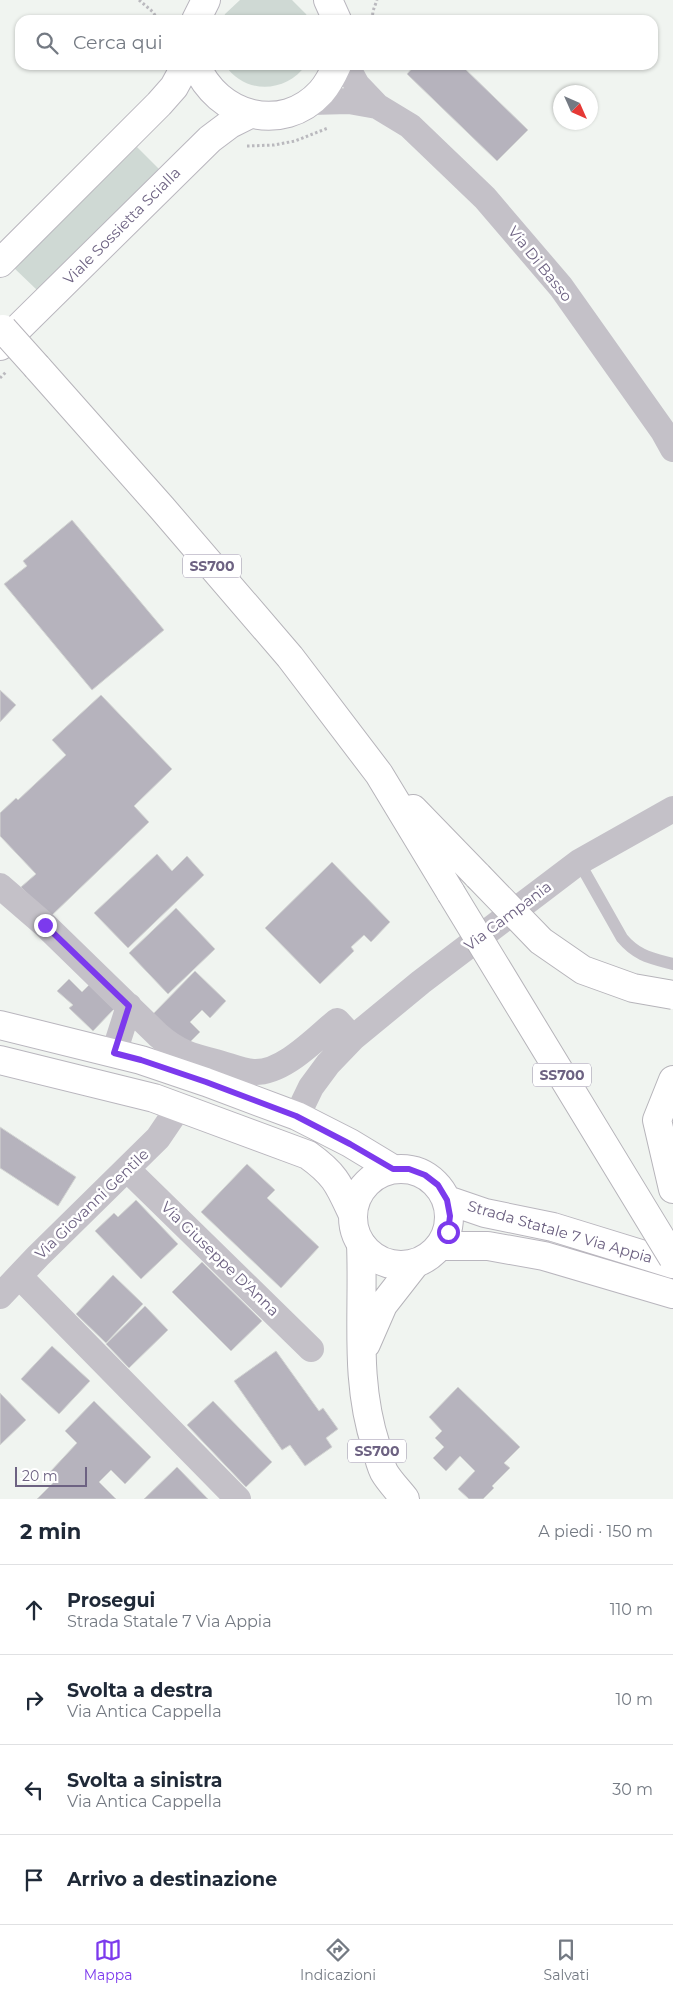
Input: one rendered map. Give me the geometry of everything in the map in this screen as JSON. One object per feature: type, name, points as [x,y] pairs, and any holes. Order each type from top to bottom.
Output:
[{"type":"main road","points":[[198,15],[206,0]]},
{"type":"main road","points":[[328,0],[336,15]]},
{"type":"main road","points":[[347,15],[352,0]]},
{"type":"main road","points":[[0,263],[159,104],[174,87],[183,70]]},
{"type":"main road","name":"Viale Sossietta Scialla","points":[[198,70],[210,90],[221,100],[235,109],[265,116],[296,110],[310,102],[322,91],[335,70]]},
{"type":"main road","name":"Viale Sossietta Scialla","points":[[11,346],[210,139],[230,124],[250,114]]},
{"type":"main road","name":"SS700","points":[[11,346],[162,508],[290,657],[379,774],[673,1258]]},
{"type":"main road","points":[[379,774],[541,940],[583,970],[633,988],[673,995]]},
{"type":"main road","name":"Strada Statale 7 Via Appia","points":[[0,1025],[141,1060],[206,1082],[296,1116],[393,1169],[409,1169],[425,1175],[438,1185],[447,1200],[450,1216],[448,1232],[440,1246],[488,1246],[544,1256],[673,1294]]},
{"type":"main road","points":[[0,1060],[154,1098],[308,1155],[323,1166],[336,1180],[353,1215]]},
{"type":"main road","points":[[673,1080],[657,1120],[673,1189]]},
{"type":"main road","points":[[393,1169],[378,1175],[365,1185],[356,1199],[353,1215],[354,1230],[361,1244],[369,1254],[379,1261],[403,1266],[415,1264],[429,1257],[440,1246]]},
{"type":"main road","name":"Strada Statale 7 Via Appia","points":[[447,1200],[485,1213],[553,1228],[673,1264]]},
{"type":"main road","name":"SS700","points":[[361,1244],[360,1357],[364,1397],[371,1432],[384,1473],[405,1499]]},
{"type":"main road","name":"SS700","points":[[360,1357],[383,1305],[415,1264]]},
{"type":"street","name":"Via Di Basso","points":[[349,70],[357,85],[377,106],[410,126],[485,198],[561,288],[663,431],[673,449]]},
{"type":"street","name":"Via Di Basso","points":[[310,102],[349,101],[377,106]]},
{"type":"street","name":"Via Campania","points":[[296,1116],[311,1087],[328,1064],[353,1038],[421,982],[578,862],[673,809]]},
{"type":"street","points":[[0,886],[45,925],[163,1040],[186,1054],[254,1072],[274,1068],[292,1058],[336,1020],[353,1038]]},
{"type":"street","points":[[114,1053],[129,1006]]},
{"type":"street","name":"Via Giovanni Gentile","points":[[0,1296],[128,1170],[158,1138],[179,1107]]},
{"type":"street","name":"Via Giuseppe D'Anna","points":[[128,1170],[311,1349]]},
{"type":"street","points":[[19,1276],[238,1499]]},
{"type":"lane","points":[[578,862],[622,938],[631,948],[641,955],[673,964]]},
{"type":"path","points":[[139,0],[155,15]]},
{"type":"path","points":[[373,15],[378,0]]},
{"type":"path","points":[[244,146],[274,145],[295,141],[330,127]]},
{"type":"path","points":[[0,378],[11,346]]},
{"type":"shaded area","points":[[240,0],[292,0],[306,15],[225,15]]},
{"type":"shaded area","points":[[229,70],[302,70],[288,81],[266,87],[254,86],[243,82]]},
{"type":"shaded area","points":[[137,147],[160,170],[37,290],[13,267]]},
{"type":"building","points":[[411,70],[466,70],[528,130],[497,161],[407,74]]},
{"type":"building","points":[[72,520],[164,630],[92,690],[4,584],[27,566],[23,561]]},
{"type":"building","points":[[0,690],[16,705],[0,722]]},
{"type":"building","points":[[101,695],[172,769],[134,806],[149,822],[50,917],[21,887],[36,874],[0,836],[0,813],[16,798],[18,800],[66,755],[52,740]]},
{"type":"building","points":[[157,854],[172,871],[187,856],[204,875],[128,948],[94,913]]},
{"type":"building","points":[[332,862],[390,922],[371,942],[364,935],[351,947],[354,951],[320,984],[265,928]]},
{"type":"building","points":[[176,908],[215,949],[168,994],[129,953]]},
{"type":"building","points":[[195,971],[226,1001],[210,1018],[202,1010],[190,1022],[200,1032],[185,1047],[152,1015]]},
{"type":"building","points":[[69,979],[82,992],[89,985],[114,1009],[93,1031],[69,1008],[73,1005],[57,991]]},
{"type":"building","points":[[0,1127],[76,1177],[58,1206],[0,1168]]},
{"type":"building","points":[[247,1164],[275,1190],[267,1198],[319,1247],[281,1288],[201,1212]]},
{"type":"building","points":[[136,1200],[178,1244],[141,1279],[95,1231],[114,1213],[118,1217]]},
{"type":"building","points":[[202,1262],[262,1321],[231,1351],[172,1292]]},
{"type":"building","points":[[113,1275],[143,1304],[106,1343],[76,1314]]},
{"type":"building","points":[[145,1306],[168,1330],[129,1368],[106,1344]]},
{"type":"building","points":[[52,1346],[90,1381],[59,1414],[21,1379]]},
{"type":"building","points":[[276,1351],[319,1411],[323,1408],[338,1429],[326,1438],[332,1447],[305,1466],[290,1445],[282,1450],[234,1381]]},
{"type":"building","points":[[458,1387],[520,1447],[504,1463],[510,1468],[492,1486],[494,1488],[483,1499],[469,1499],[458,1489],[475,1471],[460,1456],[446,1471],[433,1458],[444,1447],[435,1438],[442,1431],[429,1417]]},
{"type":"building","points":[[0,1393],[26,1420],[0,1445]]},
{"type":"building","points":[[94,1401],[151,1457],[125,1484],[111,1470],[99,1482],[116,1499],[37,1499],[57,1479],[50,1472],[77,1443],[65,1431]]},
{"type":"building","points":[[213,1401],[272,1462],[246,1487],[187,1425]]},
{"type":"building","points":[[177,1467],[208,1499],[144,1499]]},
{"type":"route","points":[[45,925],[129,1006],[114,1053],[206,1082],[296,1116],[393,1169],[409,1169],[425,1175],[438,1185],[447,1200],[450,1216],[448,1232]]}]
